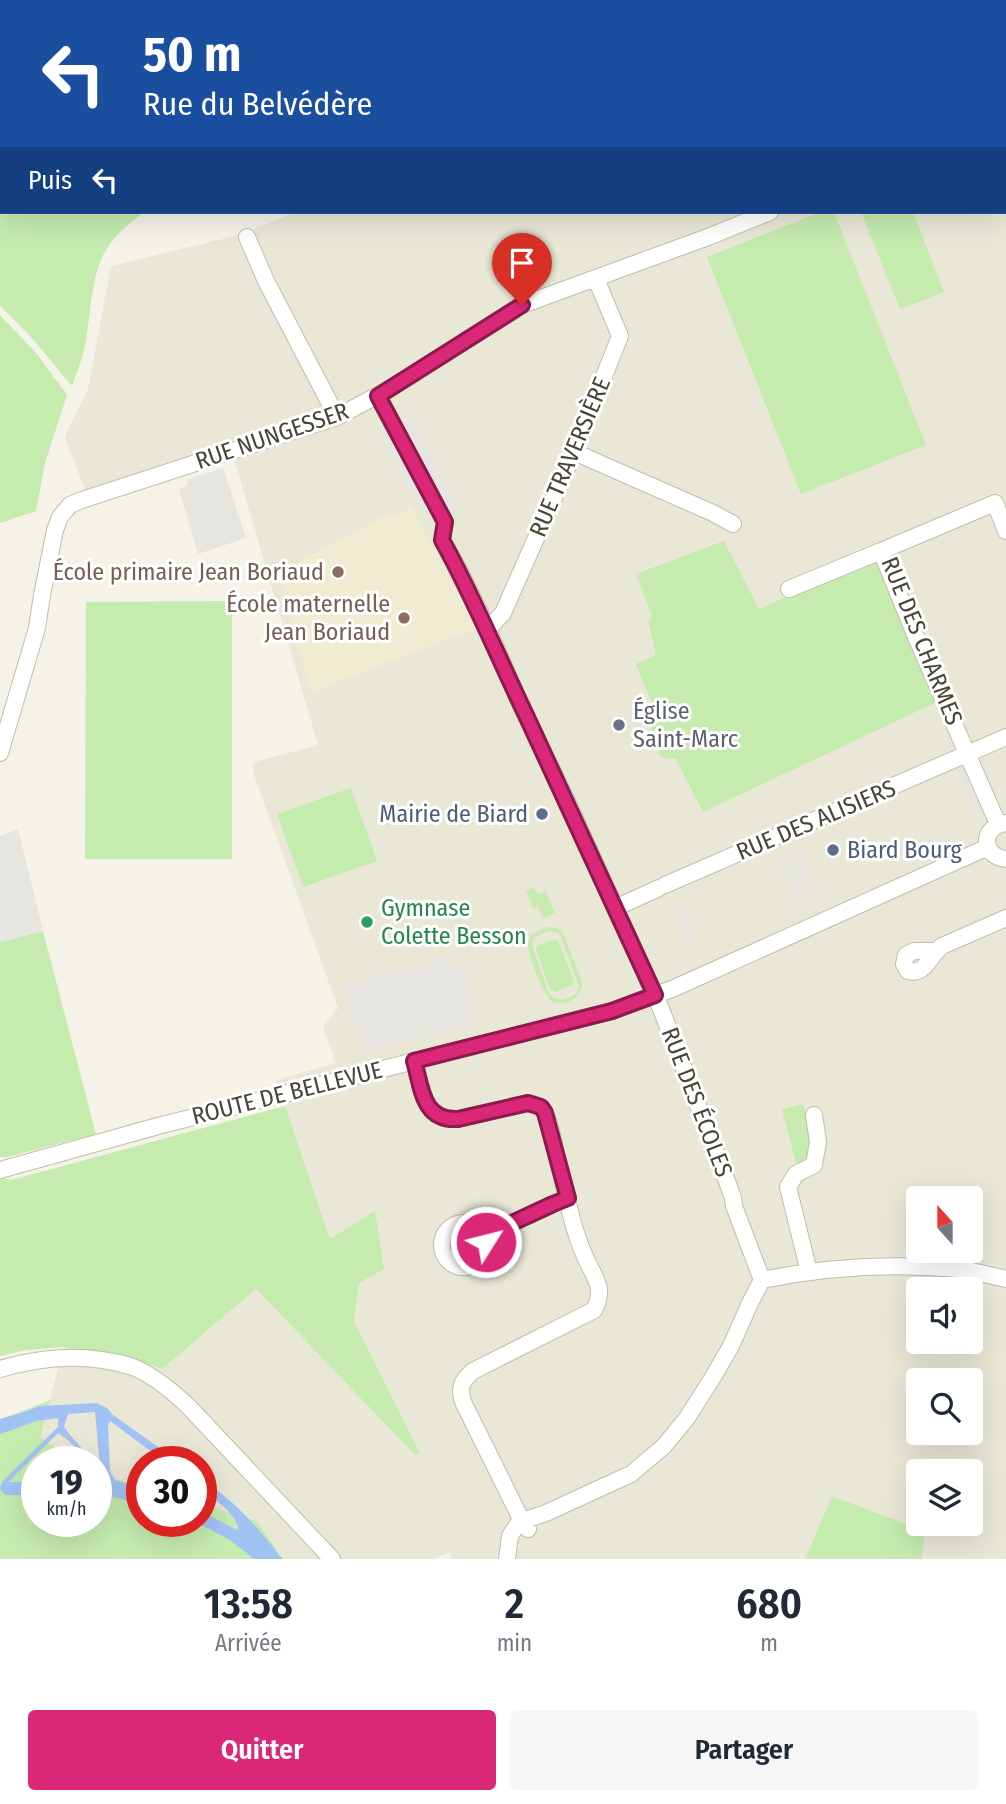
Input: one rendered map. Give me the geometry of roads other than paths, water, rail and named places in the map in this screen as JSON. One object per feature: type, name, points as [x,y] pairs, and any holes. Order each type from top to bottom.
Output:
[{"type":"street","name":"RUE NUNGESSER","points":[[0,753],[37,628],[55,530],[60,517],[70,505],[337,417],[378,396],[522,305],[765,214]]},
{"type":"street","points":[[247,237],[266,281],[337,417]]},
{"type":"street","name":"RUE TRAVERSIÈRE","points":[[488,629],[503,612],[574,452],[620,337],[596,279]]},
{"type":"street","name":"RUE DES ÉCOLES","points":[[378,396],[445,522],[442,540],[488,629],[655,995],[762,1280]]},
{"type":"street","points":[[574,452],[733,524]]},
{"type":"street","name":"RUE DES CHARMES","points":[[1002,823],[967,754],[881,551],[995,503],[1006,531]]},
{"type":"street","points":[[789,589],[881,551]]},
{"type":"street","name":"RUE DES CHARMES","points":[[967,754],[1006,737]]},
{"type":"street","name":"RUE DES ALISIERS","points":[[615,908],[967,754]]},
{"type":"street","points":[[1002,823],[993,827],[988,836],[988,847],[996,856],[1006,859]]},
{"type":"street","name":"ROUTE DE BELLEVUE","points":[[0,1170],[158,1126],[612,1011],[655,995],[988,847]]},
{"type":"street","points":[[935,951],[1006,918]]},
{"type":"street","points":[[414,1061],[426,1102],[432,1113],[439,1117],[458,1119],[528,1103],[541,1107],[545,1113],[568,1198],[573,1228],[599,1284],[600,1300],[594,1310],[473,1371],[461,1385],[460,1395],[526,1525],[515,1559]]},
{"type":"street","points":[[809,1272],[788,1187],[796,1174],[814,1165],[818,1142],[814,1115]]},
{"type":"street","points":[[484,1236],[568,1198]]},
{"type":"street","points":[[507,1559],[510,1536],[517,1525],[526,1525],[631,1474],[664,1447],[687,1418],[713,1377],[762,1280],[853,1268],[914,1267],[960,1269],[1006,1279]]},
{"type":"street","points":[[0,1369],[34,1359],[68,1356],[132,1367],[173,1392],[188,1406],[332,1559]]},
{"type":"water","points":[[96,1403],[107,1408],[157,1446],[144,1446],[110,1421],[109,1446],[98,1446],[95,1412],[68,1414],[64,1427],[80,1446],[73,1446],[58,1433],[45,1446],[39,1446],[58,1427],[58,1418],[37,1421],[0,1434],[0,1419],[40,1406]]},
{"type":"water","points":[[21,1463],[21,1469],[8,1482],[21,1482],[21,1495],[5,1495],[0,1489],[2,1482]]},
{"type":"water","points":[[112,1475],[115,1480],[126,1484],[126,1500],[112,1497]]},
{"type":"water","points":[[217,1491],[245,1515],[282,1559],[254,1559],[217,1533],[217,1519],[237,1530],[236,1522],[229,1511],[217,1501]]},
{"type":"place","name":"École primaire Jean Boriaud","points":[[338,572]]},
{"type":"place","name":"École maternelle Jean Boriaud","points":[[404,618]]},
{"type":"place","name":"Église Saint-Marc","points":[[619,725]]},
{"type":"place","name":"Mairie de Biard","points":[[542,814]]},
{"type":"place","name":"Biard Bourg","points":[[833,850]]},
{"type":"place","name":"Gymnase Colette Besson","points":[[367,922]]}]
